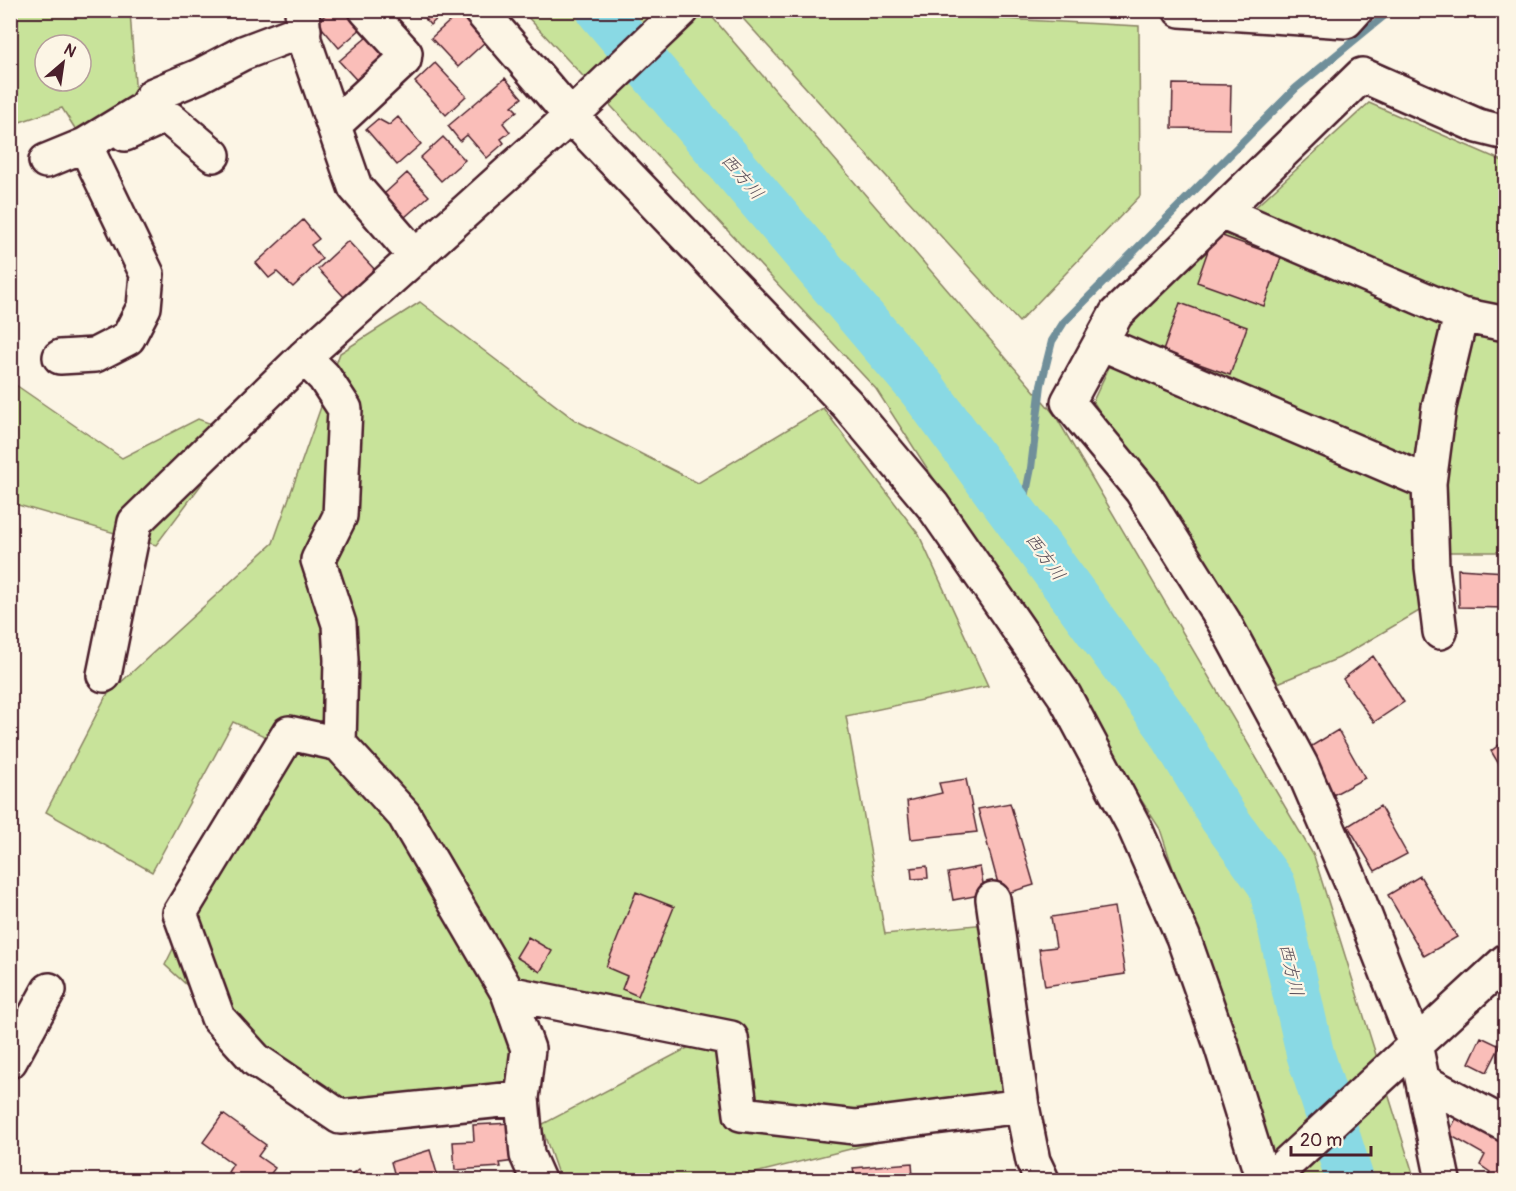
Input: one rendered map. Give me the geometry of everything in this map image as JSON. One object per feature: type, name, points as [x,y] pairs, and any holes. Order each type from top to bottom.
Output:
[{"type":"street","points":[[334,125],[404,60],[405,54],[366,10]]},
{"type":"street","points":[[480,10],[847,404],[933,506],[1064,695],[1134,826],[1183,937],[1270,1178],[1506,961]]},
{"type":"street","points":[[104,675],[135,522],[304,357],[575,112],[682,10]]},
{"type":"street","points":[[1180,10],[1346,21],[1356,10]]},
{"type":"street","points":[[46,161],[93,140],[144,109],[153,95],[199,76],[303,20],[304,40],[355,187],[416,257]]},
{"type":"street","points":[[1443,1180],[1423,1081],[1406,1054],[1356,893],[1301,765],[1235,642],[1141,490],[1068,402],[1116,314],[1362,75],[1478,126],[1506,133]]},
{"type":"street","points":[[93,140],[110,141],[162,117],[170,118],[213,155]]},
{"type":"street","points":[[60,357],[95,355],[128,338],[144,307],[147,274],[93,140]]},
{"type":"street","points":[[1221,212],[1461,315],[1506,324]]},
{"type":"street","points":[[1440,632],[1432,567],[1429,483],[1439,407],[1461,315]]},
{"type":"street","points":[[1101,343],[1429,483]]},
{"type":"street","points":[[304,357],[324,376],[345,409],[340,516],[318,560],[339,624],[341,660],[339,744]]},
{"type":"street","points":[[522,1098],[340,1117],[256,1060],[218,1018],[180,913],[289,733],[339,744],[405,816],[508,993],[528,1049],[522,1098],[527,1155],[538,1180]]},
{"type":"street","points":[[993,899],[1022,1106],[1033,1161],[1042,1180]]},
{"type":"street","points":[[10,1061],[49,990]]},
{"type":"street","points":[[508,993],[731,1038],[741,1114],[855,1127],[1022,1106]]},
{"type":"street","points":[[1423,1081],[1506,1125]]},
{"type":"green space","points":[[10,11],[130,11],[137,113],[83,141],[62,108],[11,125]]},
{"type":"green space","points":[[522,11],[707,11],[1055,415],[1314,856],[1415,1180],[1275,1180],[1160,829],[876,389]]},
{"type":"green space","points":[[736,11],[848,11],[1139,26],[1140,196],[1019,322]]},
{"type":"green space","points":[[1369,103],[1505,162],[1505,552],[1438,552],[1421,610],[1339,658],[1268,687],[1093,401],[1131,321]]},
{"type":"green space","points":[[420,302],[575,420],[698,483],[823,408],[919,535],[988,686],[846,716],[885,934],[996,923],[1022,1106],[727,1180],[560,1180],[541,1125],[712,1035],[509,993],[522,1098],[353,1116],[303,1092],[165,965],[239,816],[282,744],[233,722],[152,872],[46,812],[106,696],[273,543],[340,353]]},
{"type":"green space","points":[[10,381],[122,458],[198,419],[239,434],[156,545],[11,503]]},
{"type":"building","points":[[331,10],[349,10],[363,27],[339,48],[317,22]]},
{"type":"building","points":[[418,10],[447,10],[430,25]]},
{"type":"building","points":[[460,12],[486,41],[458,67],[431,38]]},
{"type":"building","points":[[367,37],[391,65],[364,88],[339,61]]},
{"type":"building","points":[[435,63],[466,96],[446,115],[415,82]]},
{"type":"building","points":[[505,78],[522,98],[512,106],[517,111],[503,123],[510,132],[501,139],[504,143],[487,158],[467,135],[460,141],[448,126]]},
{"type":"building","points":[[1173,84],[1231,85],[1230,129],[1172,128]]},
{"type":"building","points":[[398,117],[421,144],[397,165],[366,129],[378,119],[389,125]]},
{"type":"building","points":[[443,137],[465,160],[441,181],[420,158]]},
{"type":"building","points":[[407,173],[429,196],[405,217],[384,194]]},
{"type":"building","points":[[303,220],[319,239],[311,245],[322,259],[293,287],[277,272],[269,278],[256,263]]},
{"type":"building","points":[[1214,233],[1281,257],[1264,306],[1197,282]]},
{"type":"building","points":[[348,241],[376,271],[345,298],[318,269]]},
{"type":"building","points":[[1180,303],[1247,327],[1230,375],[1163,351]]},
{"type":"building","points":[[1458,569],[1506,572],[1506,608],[1459,607]]},
{"type":"building","points":[[1373,656],[1404,702],[1374,722],[1343,679]]},
{"type":"building","points":[[1338,730],[1365,778],[1333,795],[1305,750]]},
{"type":"building","points":[[1506,740],[1506,776],[1491,751]]},
{"type":"building","points":[[966,779],[977,832],[911,839],[907,801],[942,793],[939,783]]},
{"type":"building","points":[[1010,803],[1034,885],[1001,895],[978,809]]},
{"type":"building","points":[[1380,806],[1407,854],[1375,871],[1348,826]]},
{"type":"building","points":[[927,866],[928,878],[912,879],[911,868]]},
{"type":"building","points":[[980,867],[985,894],[953,900],[948,873]]},
{"type":"building","points":[[1420,876],[1457,937],[1424,956],[1388,895]]},
{"type":"building","points":[[636,892],[674,907],[638,996],[622,989],[627,976],[606,967]]},
{"type":"building","points":[[1114,907],[1125,974],[1045,986],[1039,949],[1056,947],[1051,917]]},
{"type":"building","points":[[528,937],[552,951],[540,972],[516,957]]},
{"type":"building","points":[[1481,1037],[1500,1046],[1487,1072],[1469,1063]]},
{"type":"building","points":[[1506,1070],[1506,1086],[1498,1083]]},
{"type":"building","points":[[1459,1113],[1506,1140],[1506,1180],[1485,1180],[1490,1172],[1480,1165],[1485,1155],[1448,1134]]},
{"type":"building","points":[[223,1114],[266,1145],[258,1156],[275,1168],[266,1180],[240,1180],[228,1172],[233,1164],[203,1142]]},
{"type":"building","points":[[512,1123],[515,1161],[500,1163],[501,1167],[455,1170],[453,1142],[474,1141],[473,1125]]},
{"type":"building","points":[[430,1150],[439,1180],[396,1180],[391,1162]]},
{"type":"building","points":[[912,1163],[913,1177],[924,1176],[925,1180],[841,1180],[841,1175],[854,1174],[853,1168]]},
{"type":"building","points":[[359,1169],[368,1180],[345,1180]]},
{"type":"waterway","name":"西方川","points":[[600,10],[923,390],[1167,723],[1223,817],[1272,885],[1310,1053],[1350,1180]]},
{"type":"waterway","points":[[1020,522],[1031,468],[1041,385],[1052,341],[1064,322],[1296,88],[1391,10]]}]
